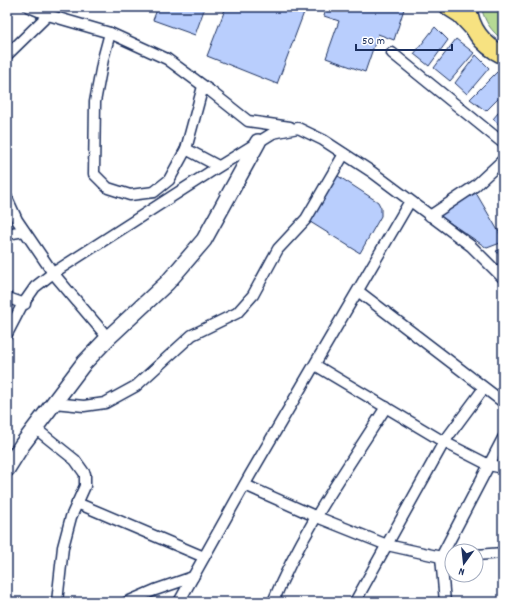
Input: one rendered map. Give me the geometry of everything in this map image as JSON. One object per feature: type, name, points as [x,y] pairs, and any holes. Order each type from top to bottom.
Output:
[{"type":"main road","points":[[450,7],[460,14],[483,41],[501,55]]},
{"type":"main road","points":[[468,7],[475,30]]},
{"type":"street","points":[[29,7],[49,11],[110,33],[167,59],[248,121],[298,128],[323,140],[372,172],[471,246],[503,278]]},
{"type":"street","points":[[7,55],[49,11]]},
{"type":"street","points":[[110,33],[103,59],[95,102],[94,174],[108,188],[130,195],[154,192],[169,180],[186,149],[202,90],[209,90]]},
{"type":"street","points":[[392,53],[503,143]]},
{"type":"street","points":[[7,334],[21,307],[25,304],[35,288],[53,273],[218,166],[273,133],[298,128]]},
{"type":"street","points":[[7,469],[22,445],[84,363],[108,338],[167,283],[204,240],[258,142]]},
{"type":"street","points":[[186,149],[218,166]]},
{"type":"street","points":[[54,403],[84,406],[105,403],[136,386],[192,335],[237,313],[253,295],[278,249],[306,219],[344,154]]},
{"type":"street","points":[[430,216],[475,186],[503,160]]},
{"type":"street","points":[[7,198],[17,220],[53,273],[108,338]]},
{"type":"street","points":[[179,602],[245,484],[410,201]]},
{"type":"street","points":[[7,234],[24,231]]},
{"type":"street","points":[[358,291],[503,402]]},
{"type":"street","points":[[7,299],[25,304]]},
{"type":"street","points":[[315,365],[444,442],[489,465],[503,468]]},
{"type":"street","points":[[355,602],[444,442],[484,388]]},
{"type":"street","points":[[273,602],[316,517],[386,407]]},
{"type":"street","points":[[36,428],[74,460],[85,474],[85,486],[71,517],[64,547],[57,602]]},
{"type":"street","points":[[445,602],[441,557],[503,438]]},
{"type":"street","points":[[245,484],[316,517],[387,545],[444,557]]},
{"type":"street","points":[[77,503],[204,557]]},
{"type":"street","points":[[484,554],[503,553]]},
{"type":"street","points":[[127,602],[155,590],[193,577]]},
{"type":"green space","points":[[481,7],[503,7],[503,40],[489,26]]},
{"type":"building","points":[[158,7],[205,7],[195,35],[153,20]]},
{"type":"building","points":[[226,7],[306,7],[277,84],[207,56]]},
{"type":"building","points":[[327,7],[398,7],[404,9],[394,40],[378,34],[365,72],[326,58],[339,21],[324,16]]},
{"type":"building","points":[[435,27],[448,40],[429,66],[414,54]]},
{"type":"building","points":[[456,39],[474,53],[450,81],[434,68]]},
{"type":"building","points":[[476,55],[489,68],[467,94],[455,83]]},
{"type":"building","points":[[497,72],[503,77],[503,94],[486,111],[470,99]]},
{"type":"building","points":[[503,107],[503,128],[493,119]]},
{"type":"building","points":[[335,174],[378,202],[381,208],[381,216],[360,253],[307,220]]},
{"type":"building","points":[[476,193],[503,239],[503,242],[487,248],[437,214]]},
{"type":"building","points":[[503,249],[503,259],[496,251]]}]
